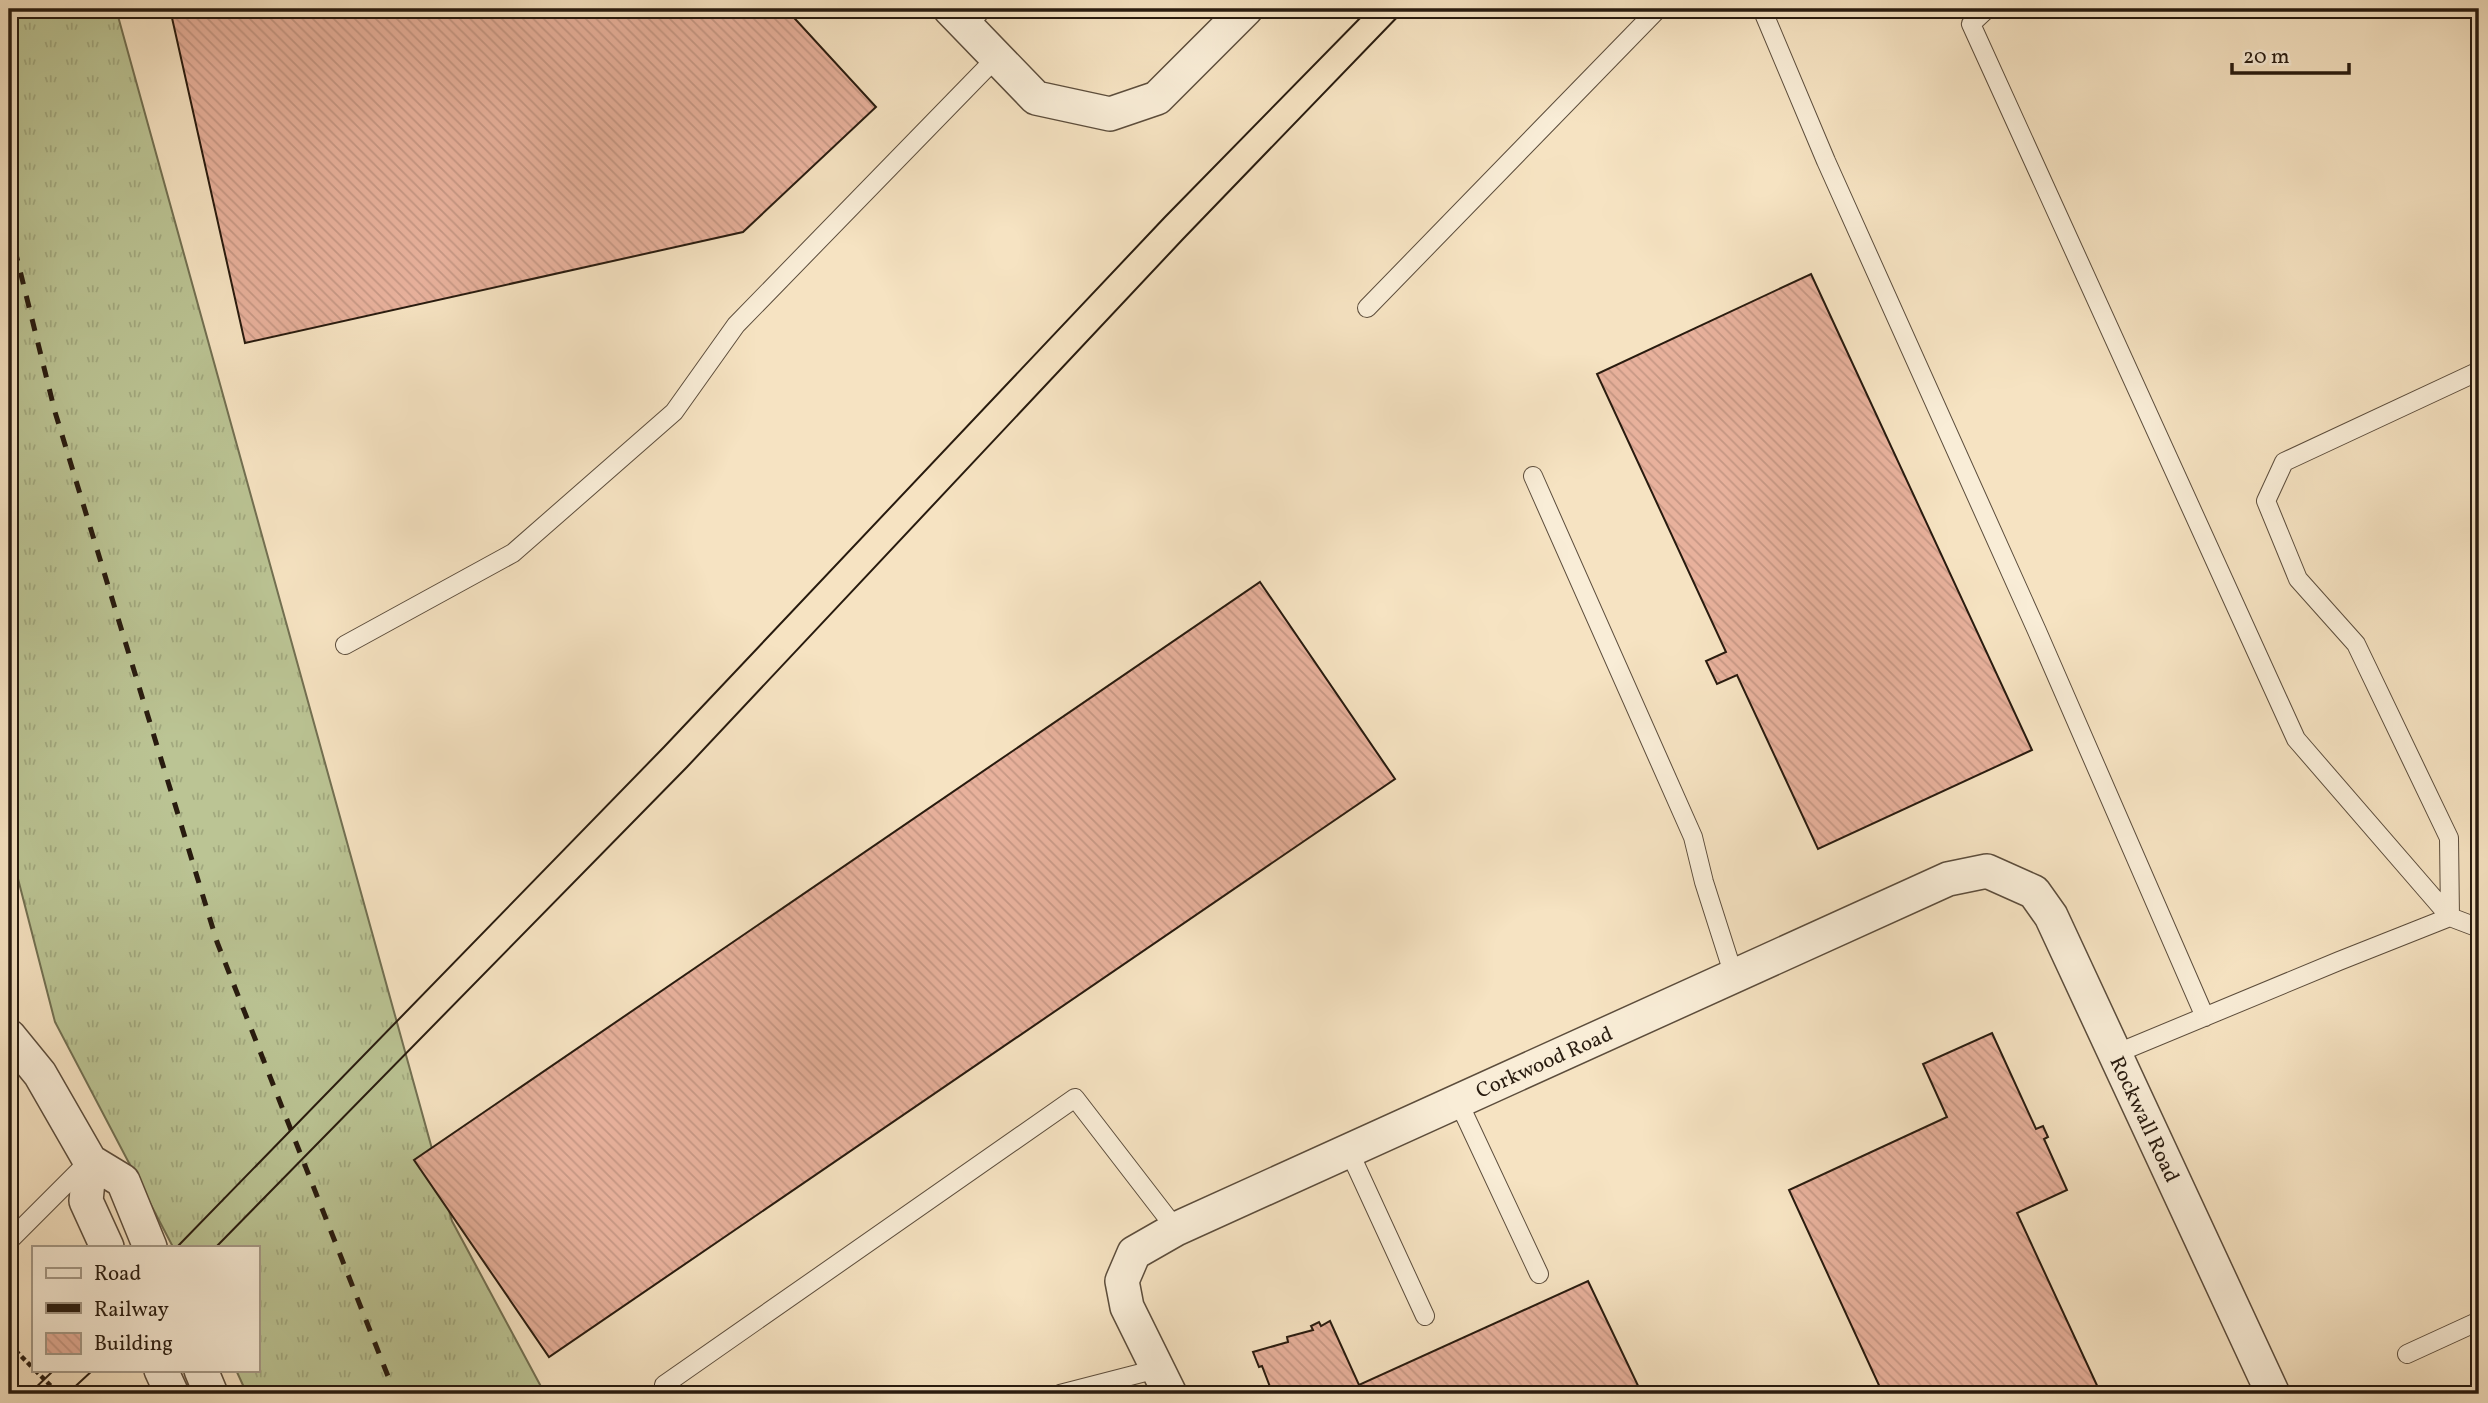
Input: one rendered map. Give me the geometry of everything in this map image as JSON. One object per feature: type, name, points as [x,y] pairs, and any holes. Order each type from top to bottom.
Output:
[{"type":"street","points":[[966,14],[997,57],[1036,98],[1110,114],[1157,98],[1247,9]]},
{"type":"street","name":"Corkwood Road","points":[[1163,1382],[1127,1307],[1122,1281],[1134,1253],[1176,1229],[1948,879],[1987,872]]},
{"type":"street","name":"Rockwall Road","points":[[1987,872],[2034,892],[2050,916],[2273,1394]]},
{"type":"street","points":[[9,1037],[40,1074],[90,1161],[123,1181],[150,1246]]},
{"type":"street","points":[[90,1161],[86,1201],[107,1246]]},
{"type":"street","points":[[162,1372],[172,1394]]},
{"type":"street","points":[[202,1372],[211,1394]]},
{"type":"lane","points":[[1367,308],[1658,9]]},
{"type":"lane","points":[[1762,9],[1826,160],[2037,631],[2205,1017]]},
{"type":"lane","points":[[1987,9],[1971,24],[2296,739],[2450,917],[2479,928]]},
{"type":"lane","points":[[345,645],[513,552],[674,412],[736,325],[997,57]]},
{"type":"lane","points":[[2450,917],[2449,838],[2356,644],[2298,579],[2266,501],[2284,462],[2479,372]]},
{"type":"lane","points":[[1533,476],[1693,836],[1704,882],[1734,976]]},
{"type":"lane","points":[[2115,1054],[2450,917]]},
{"type":"lane","points":[[664,1385],[1076,1098],[1176,1229]]},
{"type":"lane","points":[[1458,1101],[1539,1275]]},
{"type":"lane","points":[[1349,1151],[1425,1316]]},
{"type":"lane","points":[[9,1241],[90,1161]]},
{"type":"lane","points":[[2407,1354],[2479,1321]]},
{"type":"lane","points":[[1060,1394],[1163,1382]]},
{"type":"path","points":[[9,1357],[16,1350],[32,1367]]},
{"type":"path","points":[[37,1372],[59,1394]]},
{"type":"green space","points":[[9,9],[116,9],[452,1221],[545,1394],[247,1394],[237,1372],[259,1372],[259,1246],[172,1246],[55,1022],[9,844]]},
{"type":"building","points":[[170,9],[786,9],[876,107],[743,232],[245,343]]},
{"type":"building","points":[[1811,274],[2032,750],[1818,849],[1737,675],[1717,684],[1706,661],[1726,652],[1597,374]]},
{"type":"building","points":[[1260,582],[1395,779],[549,1357],[414,1160]]},
{"type":"building","points":[[1992,1033],[2036,1129],[2043,1126],[2048,1137],[2044,1139],[2067,1190],[2017,1213],[2101,1394],[1883,1394],[1789,1190],[1947,1117],[1923,1064]]},
{"type":"building","points":[[1588,1281],[1642,1394],[1276,1394],[1275,1391],[1272,1392],[1262,1366],[1259,1367],[1253,1352],[1288,1342],[1287,1337],[1313,1330],[1311,1326],[1319,1322],[1321,1326],[1330,1321],[1359,1385]]},
{"type":"tram line","points":[[178,1246],[664,747],[1165,217],[1369,9]]},
{"type":"tram line","points":[[217,1246],[687,767],[1183,239],[1405,9]]},
{"type":"tram line","points":[[29,1394],[52,1372]]},
{"type":"tram line","points":[[67,1394],[91,1372]]},
{"type":"railway","points":[[9,226],[55,412],[217,942],[395,1394]]}]
